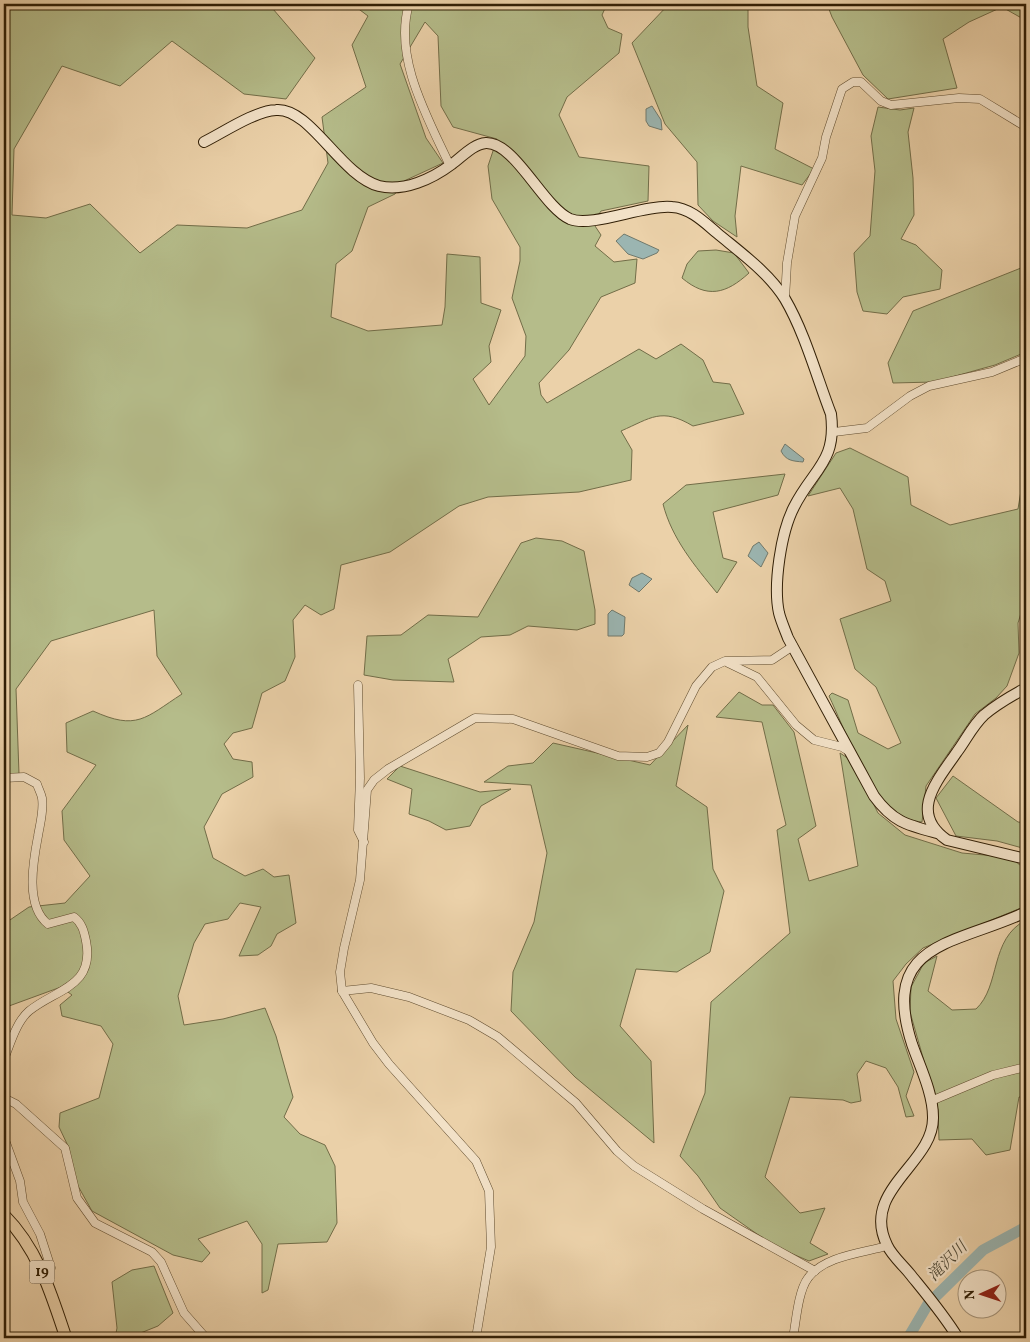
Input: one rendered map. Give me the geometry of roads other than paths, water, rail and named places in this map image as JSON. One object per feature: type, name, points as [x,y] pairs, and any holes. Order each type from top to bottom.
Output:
[{"type":"main road","name":"19","points":[[4,1215],[32,1250],[45,1277],[66,1338]]},
{"type":"street","points":[[409,4],[406,25],[409,64],[423,106],[450,166]]},
{"type":"street","points":[[785,299],[787,263],[795,216],[822,158],[826,137],[842,89],[853,82],[861,82],[881,101],[892,105],[959,98],[980,99],[1026,127]]},
{"type":"street","points":[[204,142],[262,113],[284,110],[299,116],[351,170],[366,181],[378,186],[406,188],[450,166],[479,144],[492,143],[505,149],[562,214],[576,221],[656,208],[672,207],[686,210],[759,268],[785,299],[831,414],[834,432],[832,447],[823,464],[794,506],[781,545],[778,576],[779,612],[793,646],[874,796],[897,821],[937,833],[948,840],[1026,859]]},
{"type":"street","points":[[834,432],[868,428],[910,396],[929,386],[992,372],[1026,358]]},
{"type":"street","points":[[476,1338],[492,1247],[488,1191],[476,1161],[389,1064],[373,1043],[342,991],[340,972],[360,880],[365,844],[364,811],[367,790],[374,780],[388,769],[467,722],[475,718],[489,716],[534,724],[618,756],[647,757],[659,753],[668,742],[703,676],[712,667],[725,661],[772,660],[793,646]]},
{"type":"street","points":[[725,661],[758,677],[796,725],[814,740],[842,747],[851,753]]},
{"type":"street","points":[[358,685],[360,778],[358,830],[365,844]]},
{"type":"street","points":[[937,833],[929,820],[927,807],[930,795],[937,782],[982,717],[994,706],[1026,688]]},
{"type":"street","points":[[4,778],[24,777],[37,784],[42,799],[42,812],[37,839],[34,899],[44,921],[48,924],[74,917],[79,921],[83,928],[88,959],[82,974],[73,985],[27,1012],[14,1034],[4,1059]]},
{"type":"street","points":[[958,1338],[923,1290],[887,1246],[882,1221],[884,1202],[891,1189],[924,1145],[934,1118],[931,1101],[905,1022],[903,991],[908,976],[925,955],[942,945],[1026,912]]},
{"type":"street","points":[[342,991],[371,988],[385,990],[438,1006],[498,1037],[552,1081],[634,1166],[703,1209],[815,1271]]},
{"type":"street","points":[[931,1101],[964,1089],[993,1075],[1026,1066]]},
{"type":"street","points":[[4,1073],[6,1099],[5,1140],[20,1181],[23,1202],[40,1234],[48,1255],[51,1268],[45,1277]]},
{"type":"street","points":[[6,1099],[16,1104],[65,1148],[78,1198],[95,1223],[152,1252],[161,1262],[184,1313],[206,1338]]},
{"type":"street","points":[[792,1338],[800,1299],[807,1278],[815,1271],[835,1260],[887,1246]]},
{"type":"water","points":[[652,106],[661,120],[662,130],[649,126],[646,121],[646,109]]},
{"type":"water","points":[[624,234],[659,250],[657,253],[643,259],[628,254],[616,241]]},
{"type":"water","points":[[785,444],[804,459],[803,462],[793,461],[785,457],[781,451]]},
{"type":"water","points":[[759,542],[768,553],[761,567],[748,556],[753,546]]},
{"type":"water","points":[[642,573],[652,579],[639,592],[629,585],[632,578]]},
{"type":"water","points":[[612,610],[625,617],[624,634],[622,636],[608,636],[608,614]]},
{"type":"waterway","name":"滝沢川","points":[[908,1338],[928,1304],[983,1250],[1026,1227]]}]
